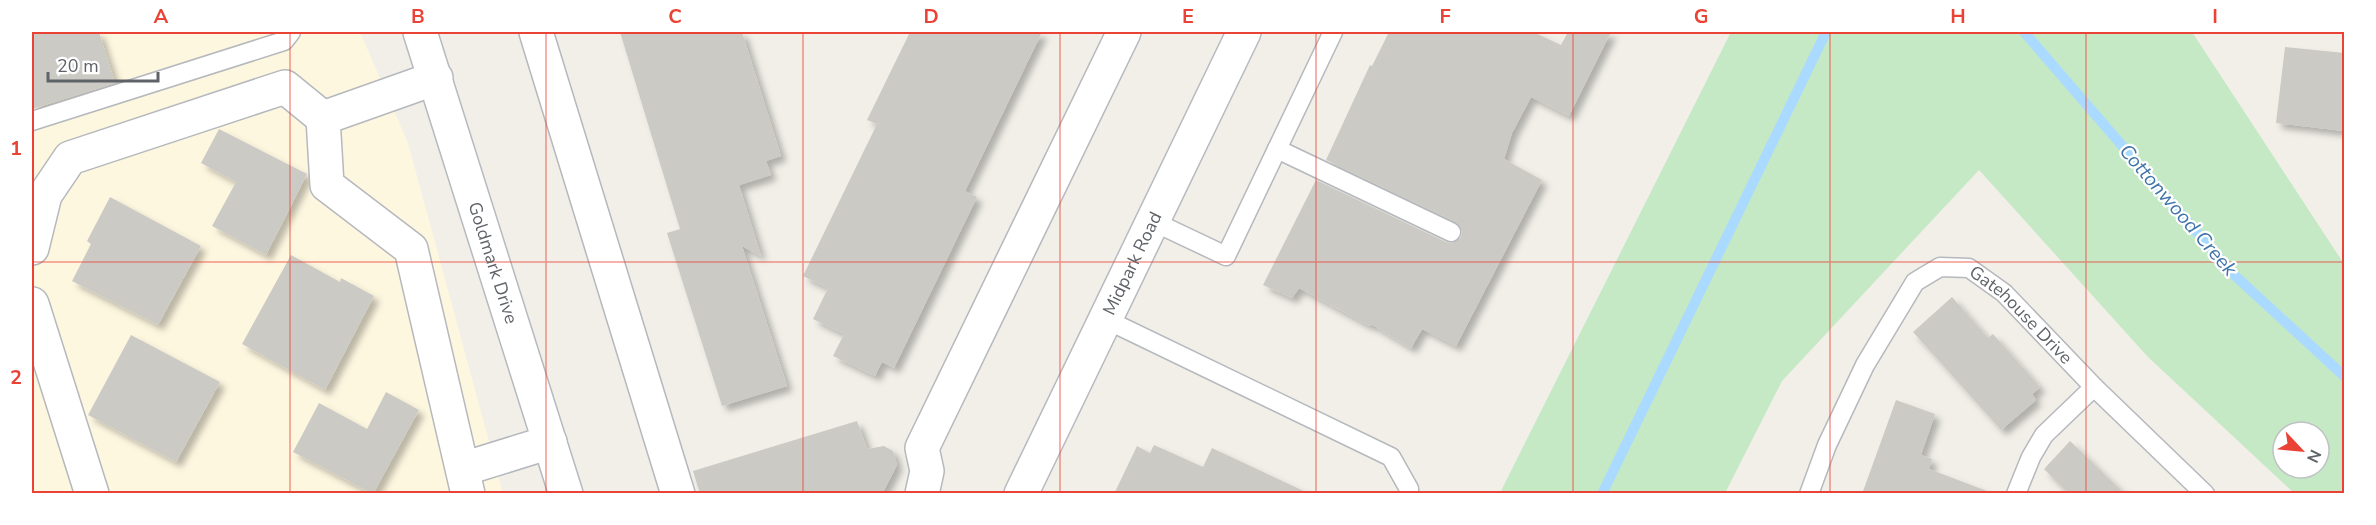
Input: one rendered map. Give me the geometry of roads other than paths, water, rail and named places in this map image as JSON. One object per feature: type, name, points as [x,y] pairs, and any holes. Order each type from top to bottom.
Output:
[{"type":"street","name":"Goldmark Drive","points":[[420,32],[566,494]]},
{"type":"street","points":[[536,32],[678,494]]},
{"type":"street","points":[[922,494],[927,471],[921,448],[1124,32]]},
{"type":"street","name":"Midpark Road","points":[[1021,494],[1244,32]]},
{"type":"street","points":[[323,118],[436,78]]},
{"type":"street","points":[[32,248],[45,195],[70,158],[285,87],[323,118],[327,185],[411,249],[465,481],[550,442]]},
{"type":"street","points":[[32,304],[92,494]]},
{"type":"lane","points":[[32,121],[284,41],[291,32]]},
{"type":"lane","points":[[1152,221],[1226,256],[1333,32]]},
{"type":"lane","points":[[1277,149],[1451,232]]},
{"type":"lane","name":"Gatehouse Drive","points":[[1809,494],[1827,445],[1865,365],[1915,282],[1940,267],[1969,268],[2004,292],[2094,387],[2205,494]]},
{"type":"lane","points":[[1105,319],[1390,457],[1409,489],[1408,494]]},
{"type":"lane","points":[[2016,494],[2031,457],[2044,435],[2094,387]]},
{"type":"waterway","points":[[1602,494],[1826,32]]},
{"type":"waterway","name":"Cottonwood Creek","points":[[2024,32],[2232,273],[2344,376]]}]
